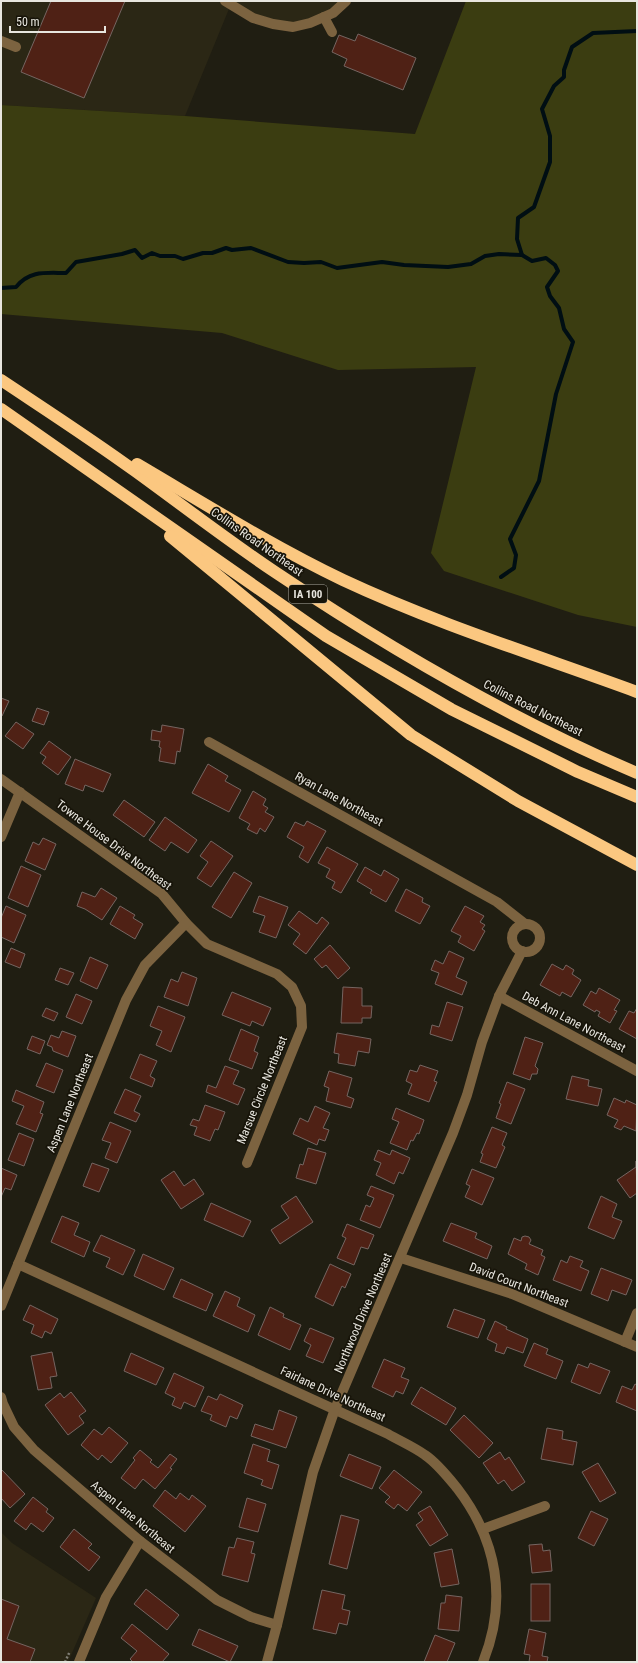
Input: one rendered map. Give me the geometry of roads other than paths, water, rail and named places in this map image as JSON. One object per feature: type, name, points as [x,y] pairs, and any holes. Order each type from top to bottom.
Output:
[{"type":"highway","name":"Collins Road Northeast","points":[[1,380],[134,470],[274,572],[411,658],[530,723],[588,752],[637,773]]},
{"type":"highway","name":"IA 100","points":[[1,409],[326,636],[451,709],[518,744],[637,797]]},
{"type":"highway","points":[[52,414],[230,519],[303,560],[343,580],[401,606],[637,692]]},
{"type":"highway","points":[[103,480],[411,735],[518,801],[637,865]]},
{"type":"street","points":[[225,1],[253,18],[293,27],[310,23],[324,17],[332,13],[346,1]]},
{"type":"street","points":[[324,17],[332,32]]},
{"type":"street","points":[[1,42],[16,47]]},
{"type":"street","name":"Ryan Lane Northeast","points":[[208,742],[497,902],[525,924]]},
{"type":"street","name":"Towne House Drive Northeast","points":[[1,779],[162,894],[186,924],[207,944],[276,974],[292,987],[301,1006],[302,1027]]},
{"type":"street","points":[[1,837],[20,792]]},
{"type":"street","name":"Aspen Lane Northeast","points":[[1,1306],[126,1000],[145,965],[186,924]]},
{"type":"street","points":[[525,924],[534,927],[540,938],[534,949],[526,952],[514,946],[512,936],[517,928],[525,924]]},
{"type":"street","name":"Northwood Drive Northeast","points":[[267,1662],[277,1625],[312,1472],[335,1409],[401,1258],[467,1095],[482,1042],[500,996],[522,951]]},
{"type":"street","name":"Deb Ann Lane Northeast","points":[[500,996],[637,1071]]},
{"type":"street","name":"Marsue Circle Northeast","points":[[247,1163],[302,1027]]},
{"type":"street","name":"David Court Northeast","points":[[401,1258],[512,1294],[637,1347]]},
{"type":"street","name":"Fairlane Drive Northeast","points":[[18,1264],[335,1409],[388,1434],[426,1455],[450,1479],[464,1497],[483,1529],[493,1558],[497,1590],[495,1622],[483,1662]]},
{"type":"street","points":[[625,1342],[637,1313]]},
{"type":"street","name":"Aspen Lane Northeast","points":[[1,1397],[14,1427],[34,1450],[140,1541],[217,1600],[250,1617],[277,1625]]},
{"type":"street","points":[[483,1529],[545,1506]]},
{"type":"street","points":[[79,1662],[106,1597],[140,1541]]},
{"type":"waterway","points":[[501,577],[514,568],[516,555],[510,539],[539,481],[556,394],[573,342],[564,329],[559,308],[550,296],[547,287],[558,271],[555,265],[546,258],[532,261],[522,255],[517,239],[518,218],[534,207],[550,162],[550,136],[542,109],[554,86],[564,77],[564,70],[572,47],[593,33],[637,31]]},
{"type":"waterway","points":[[1,288],[16,287],[21,282],[33,275],[45,273],[66,273],[76,262],[122,254],[135,250],[142,258],[152,253],[160,256],[175,256],[183,259],[203,253],[212,253],[226,248],[232,250],[251,248],[288,262],[321,262],[337,268],[382,262],[404,265],[448,267],[471,264],[485,256],[499,254],[522,255]]}]
